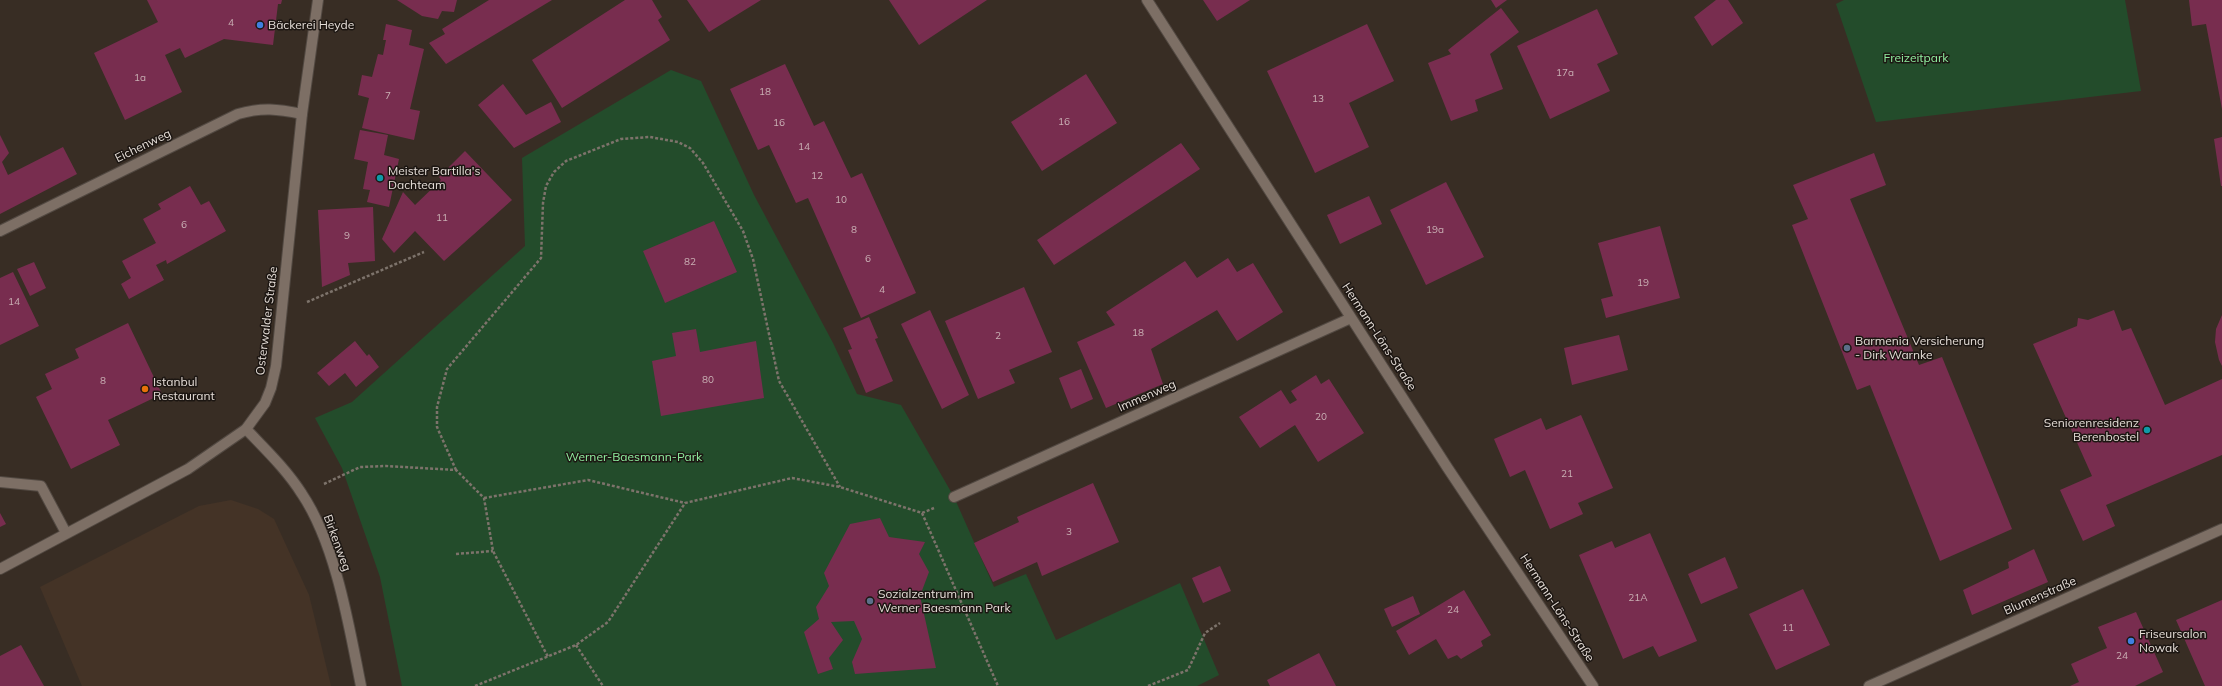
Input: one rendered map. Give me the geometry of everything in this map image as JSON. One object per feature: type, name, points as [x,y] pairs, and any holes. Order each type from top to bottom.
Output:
[{"type":"street","name":"Osterwalder Straße","points":[[0,568],[188,469],[246,429],[265,403],[272,388],[274,374],[302,114],[318,0]]},
{"type":"street","name":"Hermann-Löns-Straße","points":[[1147,0],[1447,467],[1593,686]]},
{"type":"street","name":"Eichenweg","points":[[0,231],[238,114],[259,108],[302,114]]},
{"type":"street","name":"Immenweg","points":[[954,497],[1352,318]]},
{"type":"street","name":"Birkenweg","points":[[246,429],[282,467],[303,494],[321,530],[350,631],[361,686]]},
{"type":"street","points":[[0,482],[41,486],[66,533]]},
{"type":"street","name":"Blumenstraße","points":[[1869,686],[2222,529]]},
{"type":"path","points":[[548,657],[493,551],[484,498],[456,470],[437,427],[437,407],[448,369],[542,258],[543,203],[546,186],[554,172],[566,161],[621,138],[650,137],[678,142],[690,148],[703,163],[743,232],[753,259],[778,381],[840,487]]},
{"type":"path","points":[[305,303],[424,252]]},
{"type":"path","points":[[303,494],[360,467],[386,466],[456,470]]},
{"type":"path","points":[[484,498],[588,480],[685,503],[792,478],[840,487],[922,513],[954,497]]},
{"type":"path","points":[[475,686],[576,645],[608,622],[685,503]]},
{"type":"path","points":[[922,513],[998,686]]},
{"type":"path","points":[[456,554],[493,551]]},
{"type":"path","points":[[1148,686],[1188,670],[1205,633],[1220,623]]},
{"type":"path","points":[[576,645],[603,686]]},
{"type":"shaded area","points":[[231,500],[258,509],[274,519],[309,595],[331,686],[82,686],[40,587],[199,506]]},
{"type":"green space","name":"Freizeitpark","points":[[1844,0],[2125,0],[2141,91],[1876,122],[1836,4]]},
{"type":"green space","name":"Werner-Baesmann-Park","points":[[671,70],[701,81],[754,195],[833,343],[857,394],[901,405],[954,497],[994,587],[1026,574],[1056,640],[1180,583],[1219,675],[1197,686],[402,686],[380,577],[342,468],[315,418],[352,402],[525,246],[522,158]]},
{"type":"building","points":[[147,0],[282,0],[281,4],[278,4],[273,45],[224,39],[185,58],[180,48],[165,55],[182,92],[125,120],[94,53],[158,22]]},
{"type":"building","points":[[397,0],[457,0],[454,12],[442,11],[438,19],[422,16]]},
{"type":"building","points":[[489,0],[552,0],[446,64],[429,43],[445,34],[442,29]]},
{"type":"building","points":[[625,0],[652,0],[662,17],[658,20],[670,40],[562,108],[532,60]]},
{"type":"building","points":[[687,0],[761,0],[709,32]]},
{"type":"building","points":[[889,0],[987,0],[919,45]]},
{"type":"building","points":[[1203,0],[1250,0],[1217,21]]},
{"type":"building","points":[[1491,0],[1507,0],[1496,8]]},
{"type":"building","points":[[1716,0],[1728,0],[1743,23],[1712,46],[1694,17]]},
{"type":"building","points":[[2189,0],[2222,0],[2222,109],[2206,24],[2192,26]]},
{"type":"building","points":[[1501,8],[1519,32],[1490,54],[1503,89],[1475,100],[1478,111],[1451,121],[1428,63],[1451,54],[1448,50]]},
{"type":"building","points":[[1597,9],[1618,54],[1597,64],[1610,91],[1550,119],[1517,46]]},
{"type":"building","points":[[386,24],[412,30],[409,45],[424,49],[410,109],[420,111],[414,140],[362,128],[369,98],[358,95],[362,75],[372,77],[378,54],[383,55],[386,40],[383,40]]},
{"type":"building","points":[[1367,24],[1394,81],[1349,103],[1369,147],[1315,173],[1267,71]]},
{"type":"building","points":[[785,64],[814,126],[824,121],[851,178],[862,173],[916,293],[861,318],[808,198],[796,203],[769,145],[758,150],[730,89]]},
{"type":"building","points":[[1086,74],[1117,123],[1042,171],[1011,122]]},
{"type":"building","points":[[503,84],[526,115],[551,102],[561,122],[514,148],[478,105]]},
{"type":"building","name":"Meister Bartilla's Dachteam","points":[[360,130],[388,135],[384,155],[399,159],[389,207],[367,202],[370,190],[363,189],[368,162],[354,159]]},
{"type":"building","points":[[0,135],[9,153],[2,162],[8,175],[63,147],[77,174],[0,214]]},
{"type":"building","points":[[2222,137],[2222,186],[2221,186],[2214,139]]},
{"type":"building","points":[[1181,143],[1200,169],[1054,265],[1037,240]]},
{"type":"building","points":[[465,151],[512,200],[444,261],[415,231],[394,253],[382,239],[403,192],[415,205],[441,180],[439,177]]},
{"type":"building","points":[[1874,153],[1886,185],[1850,199],[1919,365],[1942,357],[2012,529],[1940,561],[1870,385],[1857,390],[1792,225],[1808,219],[1793,185]]},
{"type":"building","points":[[1446,182],[1484,257],[1426,285],[1390,210]]},
{"type":"building","points":[[190,186],[201,205],[209,201],[226,231],[167,264],[166,260],[156,265],[164,280],[129,299],[121,284],[131,278],[122,261],[156,243],[143,219],[161,209],[158,204]]},
{"type":"building","points":[[1369,196],[1382,224],[1340,244],[1327,215]]},
{"type":"building","points":[[373,207],[375,261],[348,263],[350,275],[322,287],[318,210]]},
{"type":"building","points":[[714,221],[737,272],[665,303],[643,251]]},
{"type":"building","points":[[1660,226],[1680,298],[1606,318],[1601,299],[1613,296],[1598,243]]},
{"type":"building","points":[[1228,258],[1237,272],[1253,263],[1283,312],[1237,341],[1217,310],[1151,349],[1163,384],[1106,408],[1077,342],[1115,325],[1106,312],[1185,261],[1197,278]]},
{"type":"building","points":[[34,262],[46,288],[30,296],[17,269]]},
{"type":"building","points":[[13,272],[39,326],[0,345],[0,278]]},
{"type":"building","points":[[1024,287],[1052,352],[1009,370],[1015,383],[978,399],[945,321]]},
{"type":"building","points":[[930,310],[969,395],[942,409],[901,324]]},
{"type":"building","name":"Seniorenresidenz Berenbostel","points":[[2114,310],[2122,331],[2131,328],[2165,405],[2222,379],[2222,455],[2106,505],[2115,526],[2083,541],[2060,490],[2092,476],[2033,344],[2077,326],[2078,318],[2088,320]]},
{"type":"building","points":[[2222,315],[2222,366],[2215,342],[2216,329]]},
{"type":"building","points":[[869,317],[878,338],[875,339],[893,381],[866,393],[848,350],[852,349],[843,328]]},
{"type":"building","points":[[128,323],[162,394],[108,420],[120,445],[71,469],[36,397],[52,389],[45,374],[79,358],[75,349]]},
{"type":"building","points":[[696,329],[700,352],[756,341],[764,398],[661,416],[652,361],[676,356],[672,333]]},
{"type":"building","points":[[1619,335],[1628,370],[1572,385],[1564,348]]},
{"type":"building","points":[[355,341],[367,356],[369,354],[379,367],[356,387],[345,373],[329,386],[317,373]]},
{"type":"building","points":[[1081,369],[1093,399],[1071,409],[1059,378]]},
{"type":"building","points":[[1316,375],[1321,384],[1329,379],[1364,433],[1318,462],[1295,425],[1260,448],[1239,417],[1281,390],[1290,404],[1297,400],[1291,391]]},
{"type":"building","points":[[1581,415],[1613,488],[1578,503],[1583,514],[1550,529],[1525,470],[1510,477],[1494,439],[1541,418],[1546,430]]},
{"type":"building","points":[[1093,483],[1119,542],[1042,576],[1037,562],[993,582],[974,543],[1019,522],[1017,517]]},
{"type":"building","points":[[0,513],[6,524],[0,527]]},
{"type":"building","name":"Sozialzentrum im Werner Baesmann Park","points":[[880,518],[889,537],[925,542],[919,554],[929,572],[920,596],[936,668],[855,674],[852,662],[862,639],[854,621],[831,622],[843,640],[829,658],[833,669],[818,674],[804,632],[819,619],[816,607],[829,586],[824,573],[850,524]]},
{"type":"building","points":[[1650,533],[1697,641],[1659,657],[1653,646],[1623,659],[1579,555],[1612,541],[1615,548]]},
{"type":"building","points":[[2034,549],[2048,582],[1972,615],[1963,590],[2009,568],[2008,562]]},
{"type":"building","points":[[1725,557],[1738,588],[1701,604],[1688,574]]},
{"type":"building","points":[[1220,566],[1231,591],[1203,603],[1192,578]]},
{"type":"building","points":[[1803,589],[1830,645],[1776,670],[1749,614]]},
{"type":"building","points":[[1464,590],[1491,635],[1481,641],[1483,646],[1461,659],[1457,655],[1448,659],[1436,639],[1409,655],[1396,631]]},
{"type":"building","points":[[1413,596],[1420,614],[1392,627],[1384,609]]},
{"type":"building","points":[[2222,600],[2222,686],[2205,686],[2176,620]]},
{"type":"building","points":[[2136,612],[2163,672],[2135,686],[2070,686],[2079,682],[2071,664],[2107,648],[2098,627]]},
{"type":"building","points":[[21,645],[44,686],[0,686],[0,656]]},
{"type":"building","points":[[1319,653],[1336,686],[1270,686],[1267,680]]},
{"type":"place","name":"Bäckerei Heyde","points":[[260,25]]},
{"type":"place","name":"Meister Bartilla's Dachteam","points":[[380,178]]},
{"type":"place","name":"Barmenia Versicherung - Dirk Warnke","points":[[1847,348]]},
{"type":"place","name":"Istanbul Restaurant","points":[[145,389]]},
{"type":"place","name":"Seniorenresidenz Berenbostel","points":[[2147,430]]},
{"type":"place","name":"Sozialzentrum im Werner Baesmann Park","points":[[870,601]]},
{"type":"place","name":"Friseursalon Nowak","points":[[2131,641]]}]
